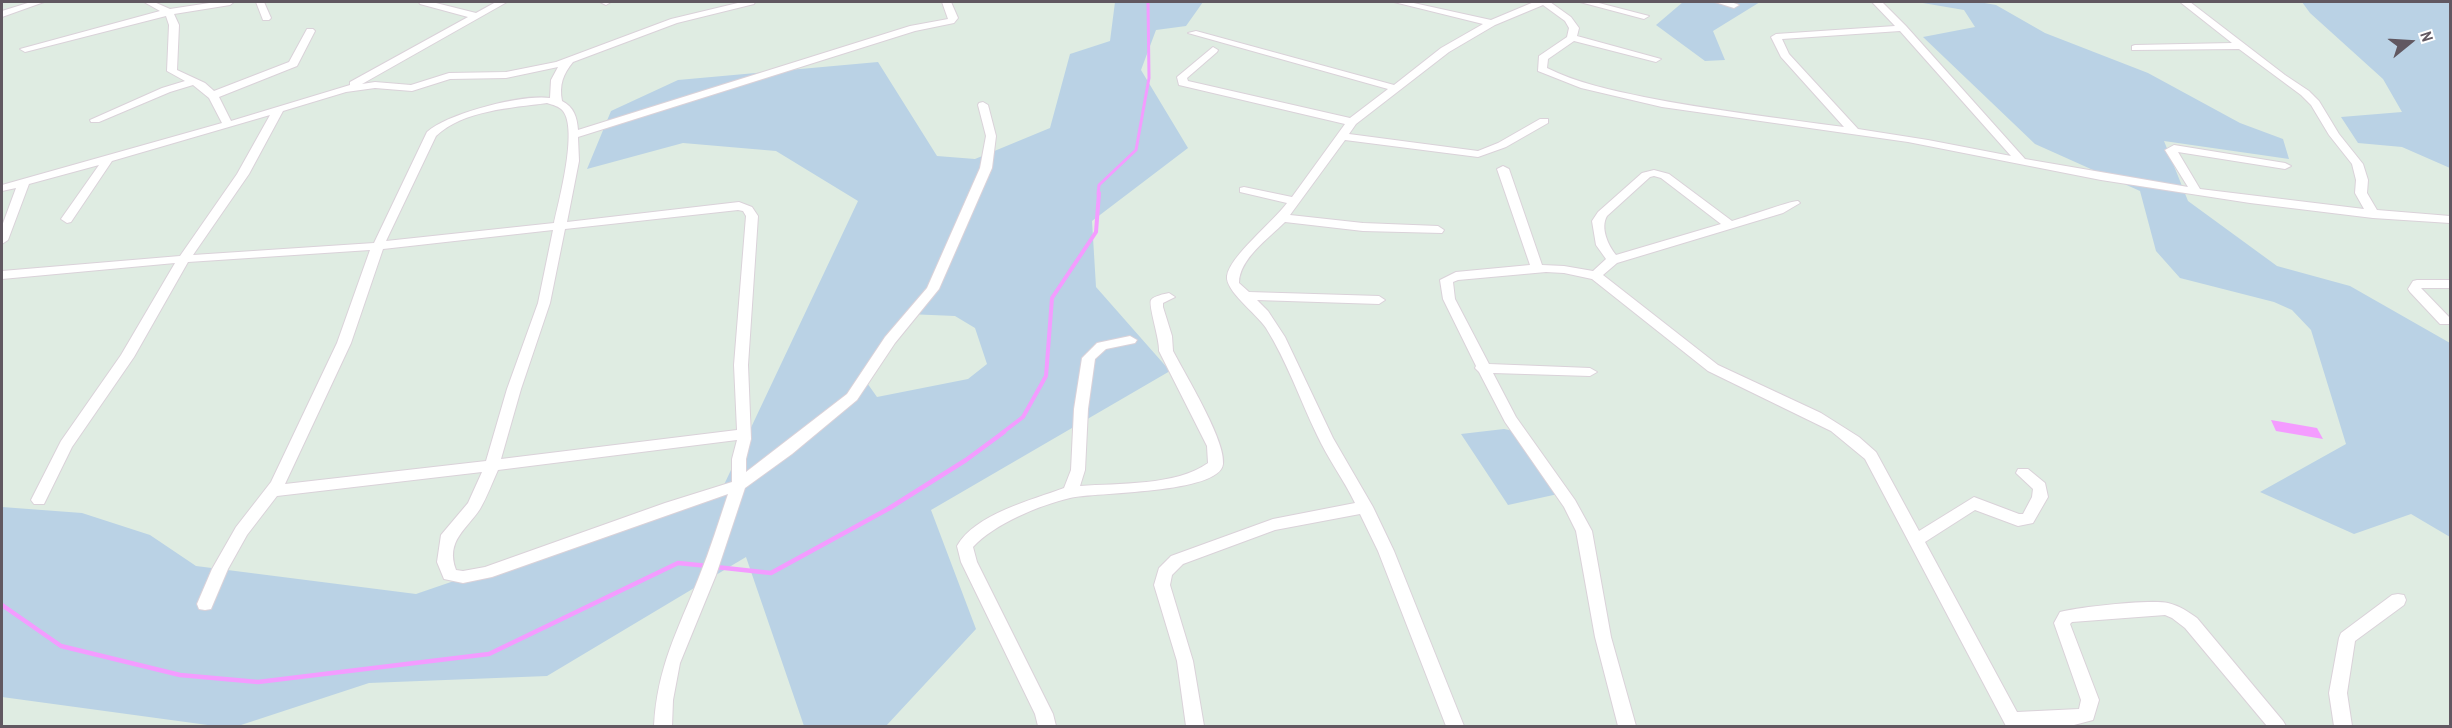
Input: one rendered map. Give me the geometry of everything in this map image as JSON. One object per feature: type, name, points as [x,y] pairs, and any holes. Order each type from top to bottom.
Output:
[{"type":"street","points":[[2,14],[39,2]]},
{"type":"street","points":[[148,2],[169,12],[174,25],[172,71],[213,94],[219,100],[228,125]]},
{"type":"street","points":[[25,50],[169,12],[230,2]]},
{"type":"street","points":[[260,2],[266,18]]},
{"type":"street","points":[[423,2],[477,16]]},
{"type":"street","points":[[345,89],[502,2]]},
{"type":"street","points":[[2,188],[228,125],[345,89],[375,85],[412,88],[449,76],[506,75],[569,61],[674,21],[751,2]]},
{"type":"street","points":[[573,135],[913,28],[951,21],[953,18],[947,2]]},
{"type":"street","points":[[1399,2],[1492,22]]},
{"type":"street","points":[[1455,726],[1386,551],[1365,507],[1326,439],[1278,337],[1263,314],[1242,296],[1233,284],[1233,274],[1239,262],[1282,218],[1353,122],[1445,50],[1492,22],[1543,2],[1568,19],[1574,28],[1572,38],[1543,58],[1542,69],[1599,90],[1649,101],[1714,114],[1953,146],[2021,161],[2196,192],[2373,214],[2451,220]]},
{"type":"street","points":[[1585,2],[1644,16]]},
{"type":"street","points":[[1720,2],[1734,5]]},
{"type":"street","points":[[1876,2],[1903,28],[2021,161]]},
{"type":"street","points":[[2185,2],[2315,103],[2334,135],[2357,164],[2362,180],[2361,193],[2373,214]]},
{"type":"street","points":[[1854,131],[1785,55],[1776,38],[1903,28]]},
{"type":"street","points":[[213,94],[293,64],[310,31]]},
{"type":"street","points":[[1193,33],[1394,88]]},
{"type":"street","points":[[1572,38],[1656,59]]},
{"type":"street","points":[[2135,48],[2241,46]]},
{"type":"street","points":[[1213,50],[1182,77],[1183,83],[1353,122]]},
{"type":"street","points":[[557,103],[555,89],[557,78],[561,68],[569,61]]},
{"type":"street","points":[[95,120],[166,90],[194,82]]},
{"type":"street","points":[[205,604],[220,569],[242,531],[272,491],[344,343],[378,246],[431,134],[440,126],[506,105],[548,100],[568,110],[572,119],[573,135],[573,161],[544,303],[513,389],[492,467],[474,506],[449,535],[445,562],[450,575],[463,577],[486,573],[670,507],[739,485],[787,450],[852,397],[890,340],[933,289],[986,168],[991,136],[983,105]]},
{"type":"street","points":[[39,500],[66,445],[128,357],[184,259],[243,174],[279,109]]},
{"type":"street","points":[[1343,136],[1478,154],[1489,153],[1511,138],[1544,122]]},
{"type":"street","points":[[2196,192],[2171,150],[2174,148],[2285,166]]},
{"type":"street","points":[[67,219],[108,159]]},
{"type":"street","points":[[1503,169],[1538,270]]},
{"type":"street","points":[[1612,260],[1602,244],[1598,221],[1602,214],[1646,175],[1654,173],[1665,176],[1731,226]]},
{"type":"street","points":[[2,240],[24,183]]},
{"type":"street","points":[[1244,190],[1295,201]]},
{"type":"street","points":[[1596,276],[1601,268],[1612,260],[1779,211],[1794,203]]},
{"type":"street","points":[[2,275],[184,259],[378,246],[739,206],[748,209],[752,216],[741,365],[744,434],[739,459],[739,485],[708,575],[672,663],[664,700],[663,726]]},
{"type":"street","points":[[1282,218],[1362,227],[1438,230]]},
{"type":"street","points":[[1627,726],[1603,637],[1584,531],[1570,504],[1510,420],[1482,368],[1449,299],[1446,280],[1456,276],[1538,270],[1583,271],[1596,276],[1713,368],[1734,381],[1838,426],[1858,441],[1871,456],[2014,723],[2074,718],[2087,715],[2090,709],[2090,700],[2062,623],[2066,617],[2075,614],[2165,609],[2191,623],[2277,726]]},
{"type":"street","points":[[2445,321],[2414,289],[2416,284],[2451,284]]},
{"type":"street","points":[[1242,296],[1379,300]]},
{"type":"street","points":[[1047,726],[1044,714],[969,562],[965,546],[973,534],[1070,492],[1178,482],[1210,471],[1216,465],[1214,446],[1167,351],[1168,336],[1156,306],[1157,300],[1169,297]]},
{"type":"street","points":[[1070,492],[1078,470],[1081,409],[1089,358],[1102,346],[1130,340]]},
{"type":"street","points":[[1482,368],[1590,372]]},
{"type":"street","points":[[272,491],[492,467],[518,461],[744,434]]},
{"type":"street","points":[[1916,540],[1974,502],[2018,520],[2028,519],[2040,497],[2040,487],[2023,473]]},
{"type":"street","points":[[1195,726],[1185,661],[1162,585],[1165,572],[1177,560],[1273,525],[1365,507]]},
{"type":"street","points":[[2343,726],[2337,705],[2338,681],[2347,638],[2398,600]]},
{"type":"shaded area","points":[[1115,2],[1203,2],[1186,26],[1156,30],[1141,70],[1188,148],[1092,221],[1096,287],[1170,371],[931,510],[976,629],[886,726],[804,726],[746,557],[547,676],[369,683],[238,726],[215,726],[2,697],[2,507],[82,513],[150,535],[196,566],[416,594],[722,489],[858,201],[776,151],[683,143],[587,169],[611,111],[678,80],[878,62],[937,156],[975,159],[1050,128],[1070,54],[1110,41]],"holes":[[[908,314],[955,316],[975,328],[987,364],[968,379],[877,397],[860,373]]]},
{"type":"shaded area","points":[[1683,2],[1760,2],[1713,31],[1725,60],[1705,61],[1656,25]]},
{"type":"shaded area","points":[[1917,2],[1979,2],[1996,5],[2045,33],[2148,73],[2240,123],[2283,139],[2289,159],[2164,141],[2188,201],[2277,266],[2350,286],[2450,343],[2450,537],[2411,514],[2354,534],[2260,492],[2346,444],[2311,330],[2292,310],[2274,302],[2180,278],[2156,251],[2140,191],[2035,144],[1923,37],[1975,27],[1964,10]]},
{"type":"shaded area","points":[[2302,2],[2450,2],[2450,168],[2402,147],[2358,143],[2341,117],[2402,112],[2383,79],[2310,13]]},
{"type":"shaded area","points":[[2271,420],[2317,428],[2323,439],[2276,431]]},
{"type":"shaded area","points":[[1504,429],[1514,431],[1558,494],[1508,505],[1461,434]]},
{"type":"waterway","points":[[1098,194],[1099,185],[1136,150],[1149,78],[1148,2]]},
{"type":"waterway","points":[[1002,433],[1023,417],[1046,376],[1052,298],[1096,232],[1099,193]]},
{"type":"waterway","points":[[716,567],[771,573],[888,509],[966,460],[1004,432]]},
{"type":"waterway","points":[[2,605],[61,646],[180,675],[258,682],[489,654],[678,563],[708,566]]}]
